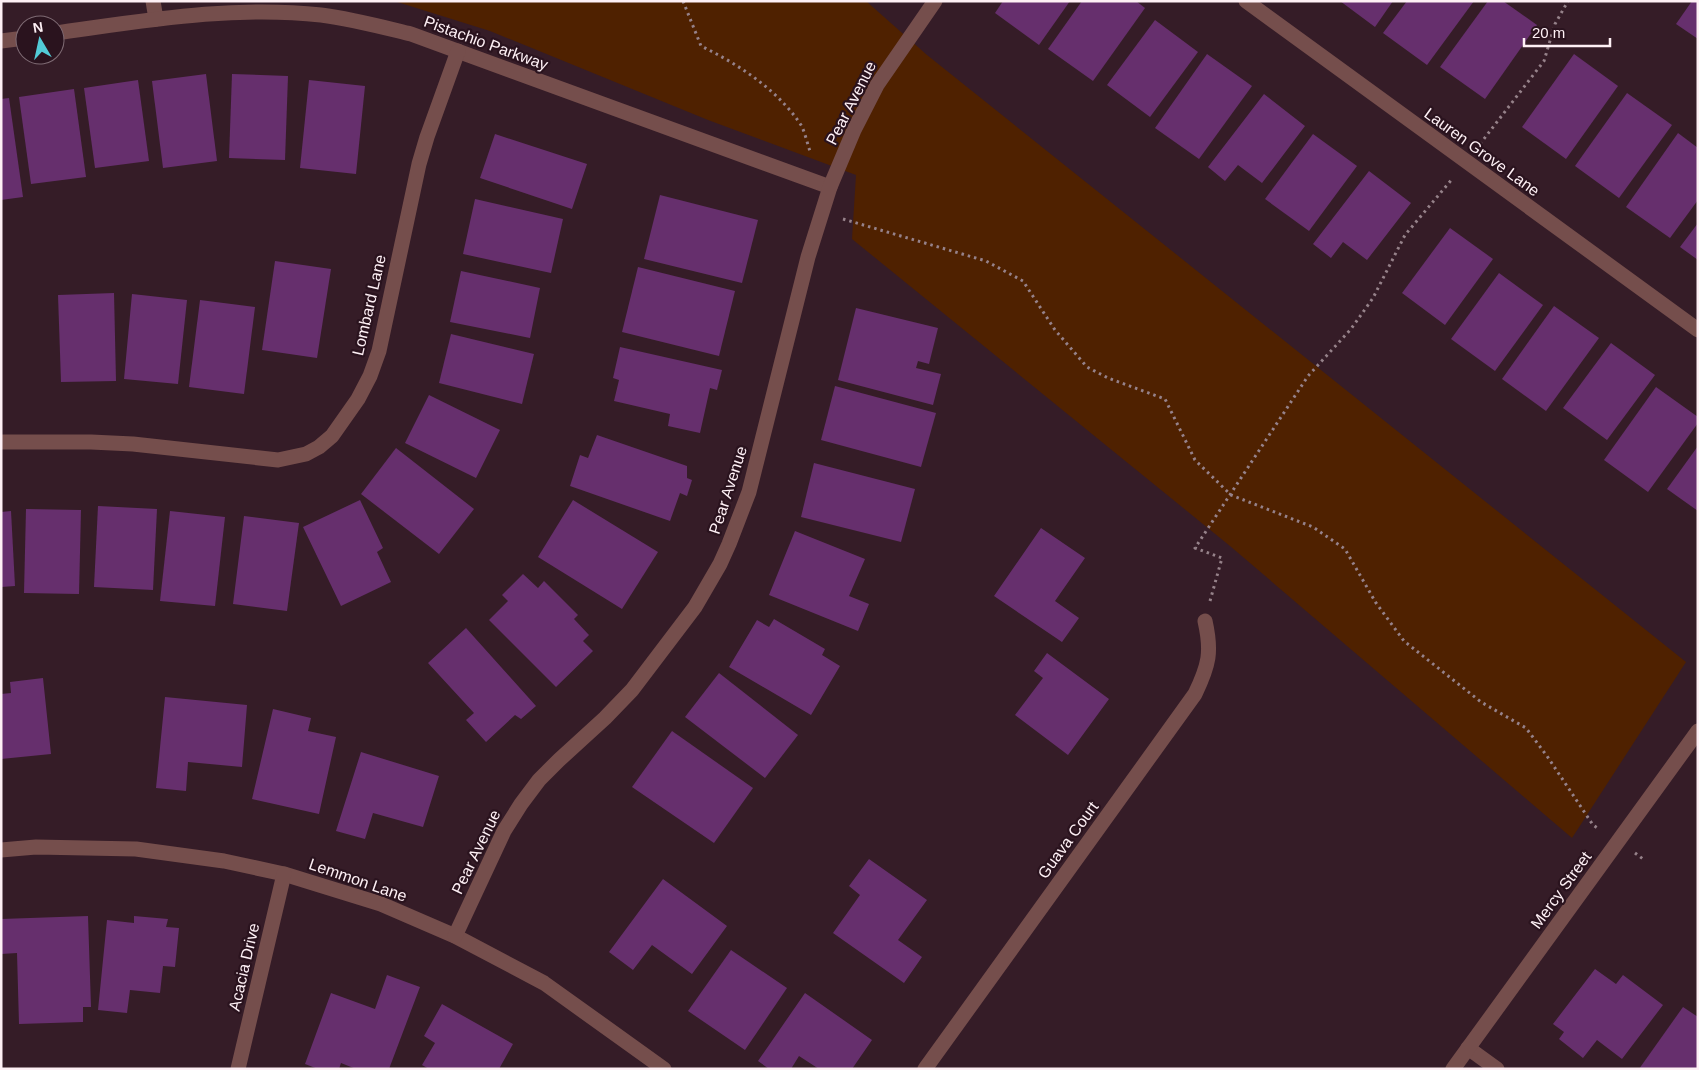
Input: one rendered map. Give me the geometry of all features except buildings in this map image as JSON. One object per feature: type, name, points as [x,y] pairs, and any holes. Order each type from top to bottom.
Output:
[{"type":"street","points":[[153,1],[156,19]]},
{"type":"street","name":"Pear Avenue","points":[[455,936],[504,831],[521,804],[552,766],[605,718],[632,690],[695,607],[723,557],[749,492],[808,257],[830,187],[854,130],[877,85],[935,1]]},
{"type":"street","name":"Lauren Grove Lane","points":[[1246,1],[1698,330]]},
{"type":"street","name":"Pistachio Parkway","points":[[65,33],[195,14],[278,12],[323,15],[411,34],[830,187]]},
{"type":"street","points":[[1,41],[15,39]]},
{"type":"street","name":"Lombard Lane","points":[[1,442],[133,444],[278,460],[306,454],[326,442],[358,399],[370,376],[379,351],[419,164],[458,51]]},
{"type":"street","name":"Guava Court","points":[[925,1069],[1195,694],[1204,676],[1208,658],[1210,642],[1205,620]]},
{"type":"street","name":"Mercy Street","points":[[1453,1069],[1698,731]]},
{"type":"street","name":"Lemmon Lane","points":[[1,850],[36,847],[136,849],[224,861],[284,874],[381,904],[455,936],[544,983],[664,1069]]},
{"type":"street","name":"Acacia Drive","points":[[238,1069],[284,874]]},
{"type":"street","points":[[1468,1048],[1497,1069]]},
{"type":"path","points":[[683,1],[701,46],[725,58],[771,90],[802,126],[810,151]]},
{"type":"path","points":[[1205,620],[1222,558],[1195,548],[1308,376],[1351,329],[1373,298],[1405,235],[1466,162],[1544,61],[1555,24],[1568,1]]},
{"type":"path","points":[[843,219],[986,262],[1023,281],[1055,330],[1087,367],[1108,378],[1165,399],[1195,460],[1231,495],[1313,527],[1345,549],[1376,603],[1404,641],[1481,702],[1526,728],[1548,756],[1593,825],[1643,858]]},
{"type":"shaded area","points":[[394,1],[866,1],[927,55],[1686,662],[1572,838],[1230,546],[852,239],[856,175],[708,120],[490,31]]}]
